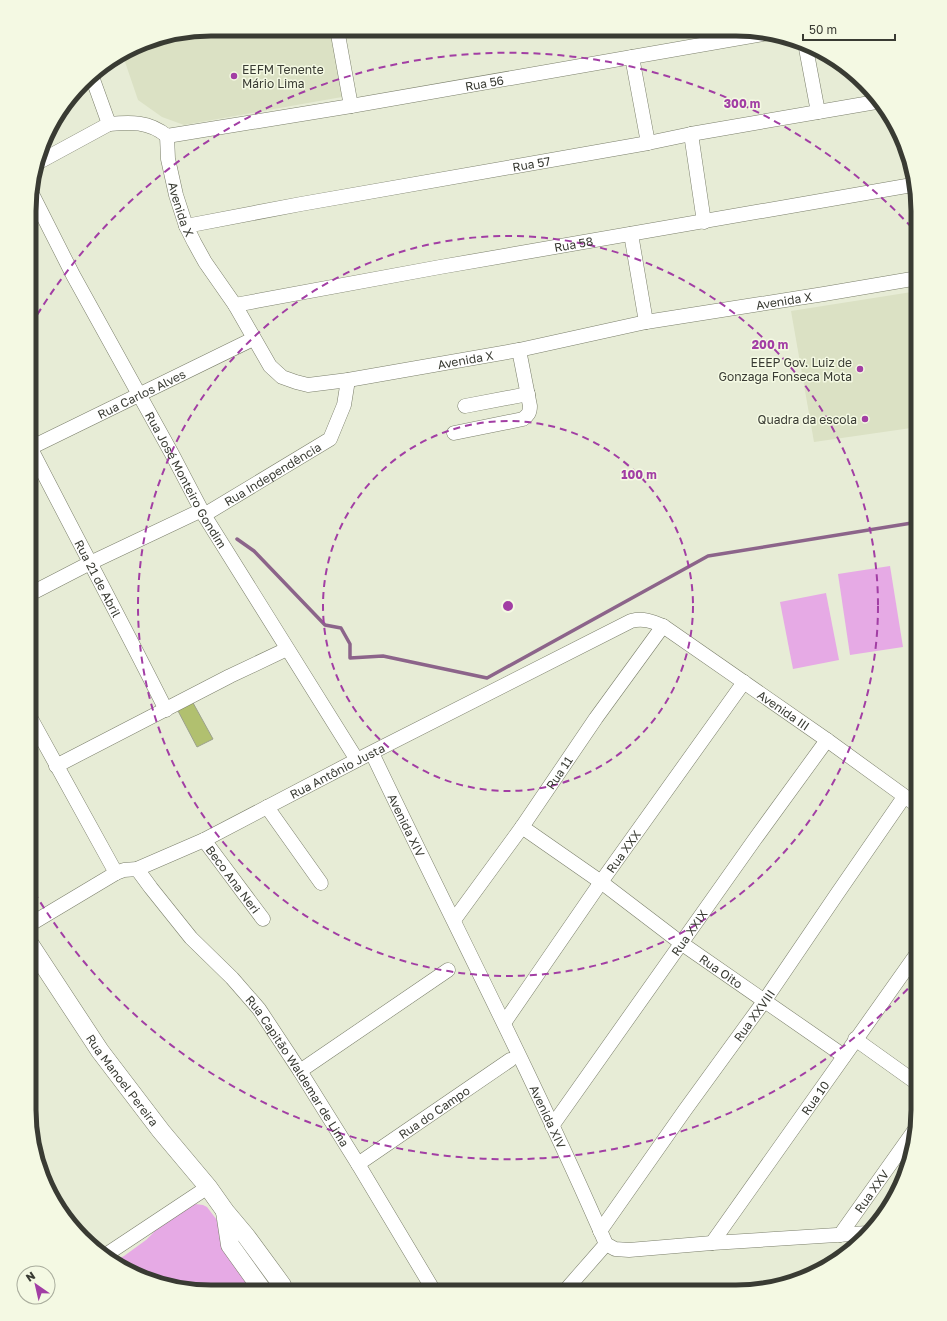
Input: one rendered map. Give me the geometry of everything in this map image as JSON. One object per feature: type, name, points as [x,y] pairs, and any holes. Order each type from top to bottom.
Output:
[{"type":"main road","name":"Rua Manoel Pereira","points":[[36,954],[100,1051],[161,1131],[208,1187],[225,1211],[246,1236],[281,1285]]},
{"type":"main road","name":"Rua Manoel Pereira","points":[[225,1211],[230,1245],[259,1285]]},
{"type":"street","points":[[338,36],[351,106]]},
{"type":"street","name":"Rua 56","points":[[167,136],[351,106],[750,36]]},
{"type":"street","points":[[806,51],[818,112]]},
{"type":"street","points":[[632,57],[648,143]]},
{"type":"street","points":[[94,81],[109,124]]},
{"type":"street","name":"Rua 57","points":[[186,226],[301,204],[874,102]]},
{"type":"street","points":[[44,159],[109,124],[129,122],[145,124],[160,130],[167,136]]},
{"type":"street","points":[[691,134],[704,222]]},
{"type":"street","name":"Avenida X","points":[[167,136],[168,159],[176,196],[186,226],[205,262],[235,305],[253,339],[270,366],[282,377],[308,385],[348,380],[519,350],[646,322],[911,279]]},
{"type":"street","name":"Rua 58","points":[[235,305],[440,267],[910,185]]},
{"type":"street","name":"Rua José Monteiro Gondim","points":[[36,202],[73,275],[203,512],[357,760]]},
{"type":"street","points":[[631,234],[646,322]]},
{"type":"street","name":"Rua Carlos Alves","points":[[36,445],[253,339]]},
{"type":"street","points":[[454,433],[523,419],[528,416],[530,411],[528,394],[519,350]]},
{"type":"street","name":"Rua Independência","points":[[36,591],[90,563],[203,512],[330,439],[344,405],[348,380]]},
{"type":"street","points":[[465,406],[528,394]]},
{"type":"street","name":"Rua 21 de Abril","points":[[36,460],[129,636],[166,710]]},
{"type":"street","name":"Avenida III","points":[[647,619],[663,626],[827,740],[911,802]]},
{"type":"street","name":"Rua Antônio Justa","points":[[36,921],[116,872],[137,869],[204,840],[631,620],[647,619]]},
{"type":"street","name":"Rua 11","points":[[454,920],[522,827],[596,718],[663,626]]},
{"type":"street","points":[[56,766],[230,676],[287,649]]},
{"type":"street","name":"Rua XXX","points":[[504,1023],[601,882],[744,682]]},
{"type":"street","points":[[36,728],[116,872]]},
{"type":"street","name":"Rua XXIX","points":[[552,1126],[827,740]]},
{"type":"street","name":"Avenida XIV","points":[[372,753],[520,1055],[606,1244]]},
{"type":"street","name":"Rua XXVIII","points":[[600,1232],[764,1000],[904,797]]},
{"type":"street","points":[[267,807],[320,883]]},
{"type":"street","name":"Rua Oito","points":[[522,827],[601,882],[681,943],[844,1056]]},
{"type":"street","name":"Beco Ana Neri","points":[[204,840],[263,919]]},
{"type":"street","name":"Rua Capitão Waldemar de Lima","points":[[137,869],[191,938],[232,978],[259,1009],[358,1164],[429,1285]]},
{"type":"street","name":"Rua 10","points":[[712,1243],[911,962]]},
{"type":"street","points":[[300,1071],[448,970]]},
{"type":"street","points":[[855,1040],[911,1079]]},
{"type":"street","name":"Rua do Campo","points":[[358,1164],[510,1060]]},
{"type":"street","name":"Rua XXV","points":[[840,1235],[909,1138]]},
{"type":"street","points":[[109,1253],[208,1187]]},
{"type":"street","points":[[570,1285],[606,1244],[615,1249],[629,1250],[860,1234]]},
{"type":"shaded area","name":"EEFM Tenente Mário Lima","points":[[200,36],[332,36],[342,97],[184,125],[162,117],[138,100],[124,59],[155,45],[177,39]]},
{"type":"shaded area","name":"EEEP Gov. Luiz de Gonzaga Fonseca Mota","points":[[911,292],[911,428],[814,442],[791,311]]},
{"type":"shaded area","points":[[890,566],[903,647],[850,655],[838,574]]},
{"type":"shaded area","points":[[909,574],[911,574],[911,585]]},
{"type":"shaded area","points":[[826,593],[839,660],[793,669],[780,602]]},
{"type":"shaded area","points":[[195,1204],[207,1207],[223,1228],[257,1285],[200,1285],[177,1282],[144,1272],[118,1259],[146,1240],[159,1225]]},
{"type":"building","points":[[192,701],[213,739],[197,747],[177,709]]},
{"type":"waterway","points":[[237,539],[254,551],[325,625],[341,628],[350,644],[350,658],[383,656],[487,678],[708,556],[911,523]]},
{"type":"place","name":"EEFM Tenente Mário Lima","points":[[234,76]]},
{"type":"place","name":"EEEP Gov. Luiz de Gonzaga Fonseca Mota","points":[[860,369]]},
{"type":"place","name":"Quadra da escola","points":[[865,419]]}]
